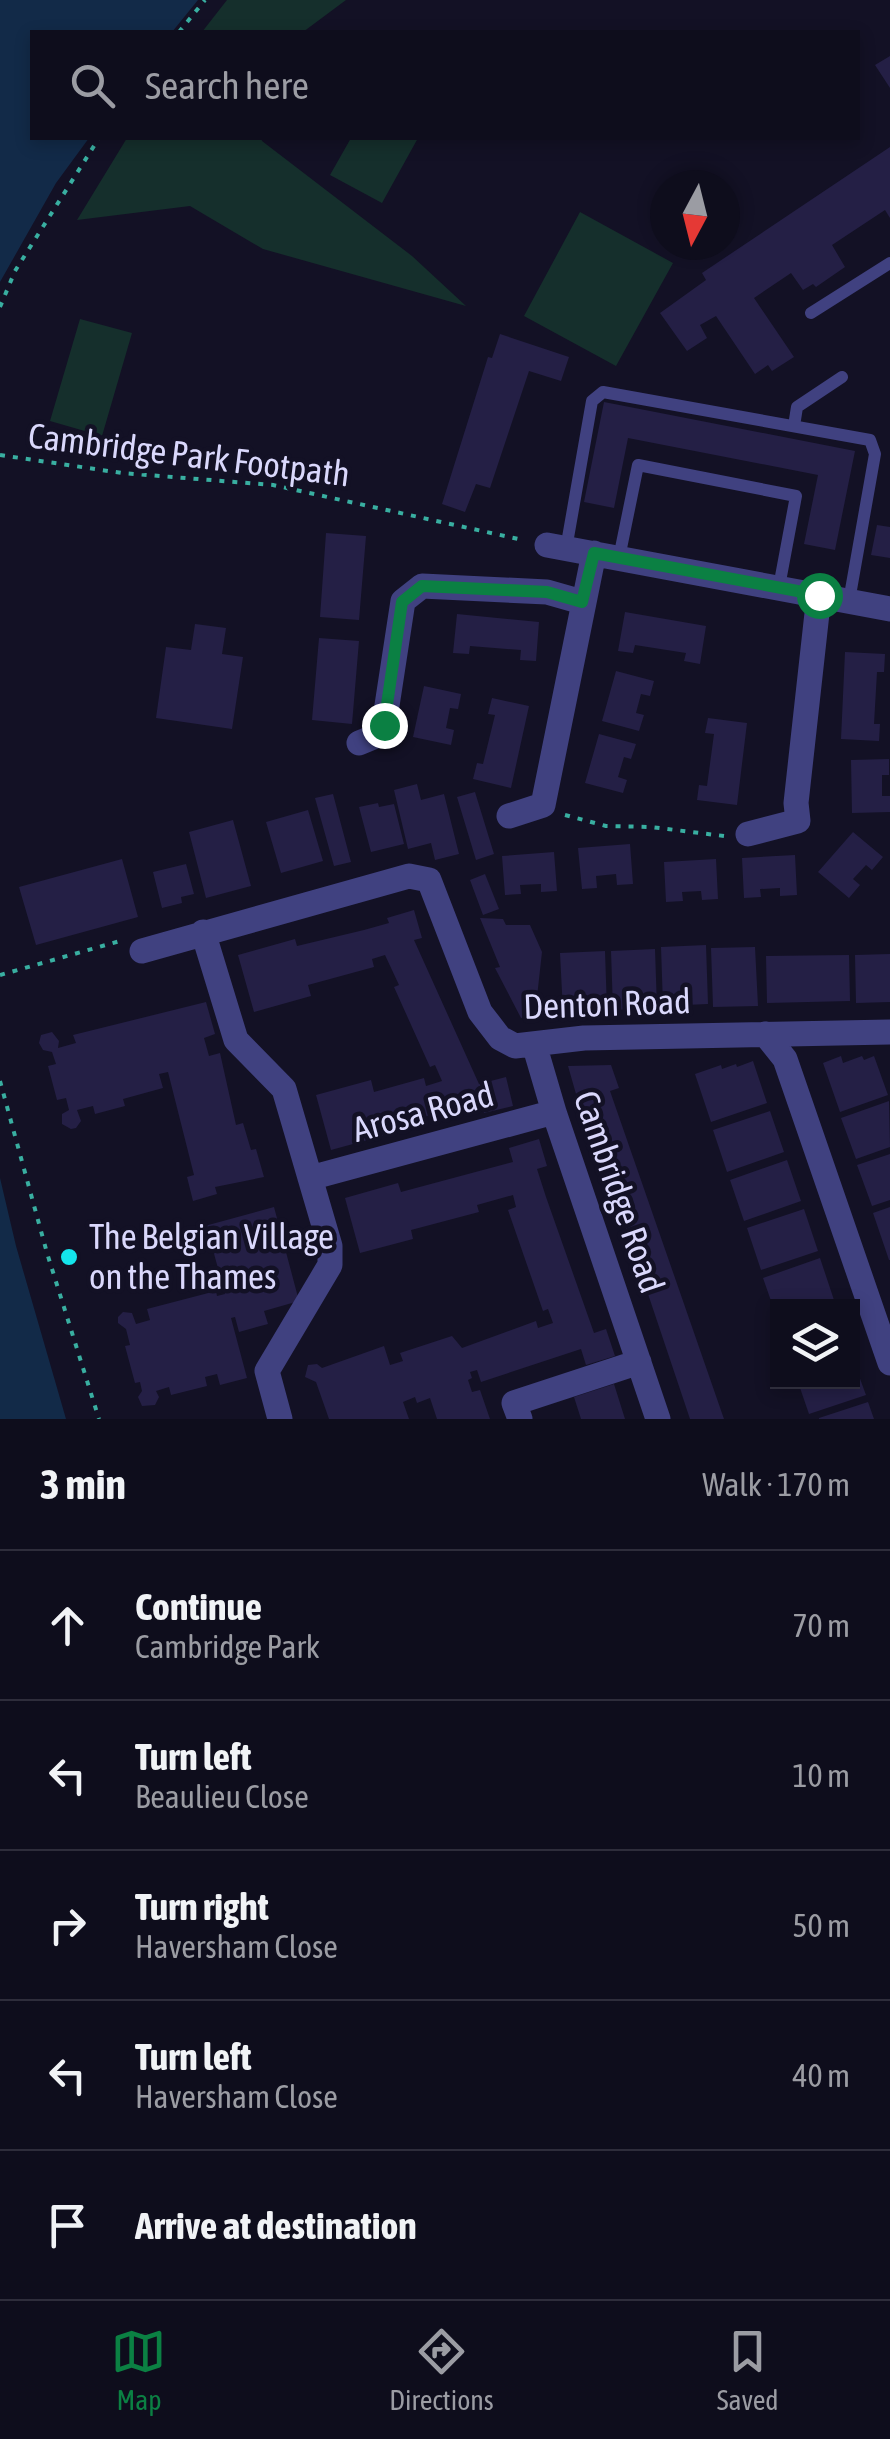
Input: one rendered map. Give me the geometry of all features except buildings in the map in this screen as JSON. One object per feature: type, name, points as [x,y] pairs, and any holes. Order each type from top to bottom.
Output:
[{"type":"street","points":[[557,547],[890,609]]},
{"type":"street","points":[[509,816],[542,805],[582,602],[606,556]]},
{"type":"street","points":[[359,743],[376,736],[384,725],[402,602],[422,586],[547,592],[582,602]]},
{"type":"street","points":[[748,834],[807,820],[797,790],[819,595]]},
{"type":"street","name":"Denton Road","points":[[142,951],[409,876],[429,880],[480,1012],[500,1038],[515,1046],[584,1038],[890,1032]]},
{"type":"street","points":[[203,932],[236,1040],[284,1089],[330,1246],[330,1264],[268,1371],[280,1419]]},
{"type":"street","points":[[765,1034],[786,1059],[890,1363]]},
{"type":"street","name":"Cambridge Road","points":[[534,1044],[658,1419]]},
{"type":"street","name":"Arosa Road","points":[[310,1178],[554,1112]]},
{"type":"street","points":[[520,1419],[514,1402],[639,1362]]},
{"type":"lane","points":[[811,312],[890,263]]},
{"type":"lane","points":[[794,426],[796,407],[842,377]]},
{"type":"lane","points":[[557,547],[592,402],[603,392],[870,440],[875,454],[848,601]]},
{"type":"lane","points":[[606,556],[638,465],[796,496],[779,588]]},
{"type":"path","points":[[180,30],[205,0]]},
{"type":"path","points":[[0,307],[15,271],[98,140]]},
{"type":"path","name":"Cambridge Park Footpath","points":[[0,456],[122,474],[274,485],[557,547]]},
{"type":"path","points":[[542,805],[606,826],[651,826],[728,836],[748,834]]},
{"type":"path","points":[[0,975],[123,940],[142,951]]},
{"type":"path","points":[[0,1080],[47,1253],[99,1419]]},
{"type":"green space","points":[[227,0],[346,0],[306,30],[204,30]]},
{"type":"green space","points":[[126,140],[262,140],[412,256],[466,306],[263,249],[190,206],[77,220]]},
{"type":"green space","points":[[350,140],[417,140],[382,203],[330,175]]},
{"type":"green space","points":[[580,212],[650,250],[650,260],[673,263],[616,366],[524,316]]},
{"type":"green space","points":[[80,319],[132,333],[102,436],[50,421]]},
{"type":"water","points":[[0,0],[198,0],[174,30],[30,30],[30,140],[88,140],[56,183],[0,282]]},
{"type":"water","points":[[0,1178],[16,1246],[66,1419],[0,1419]]},
{"type":"place","name":"The Belgian Village on the Thames","points":[[69,1257]]},
{"type":"route","points":[[384,725],[402,602],[422,586],[547,592],[582,602],[594,553],[819,595]]}]
